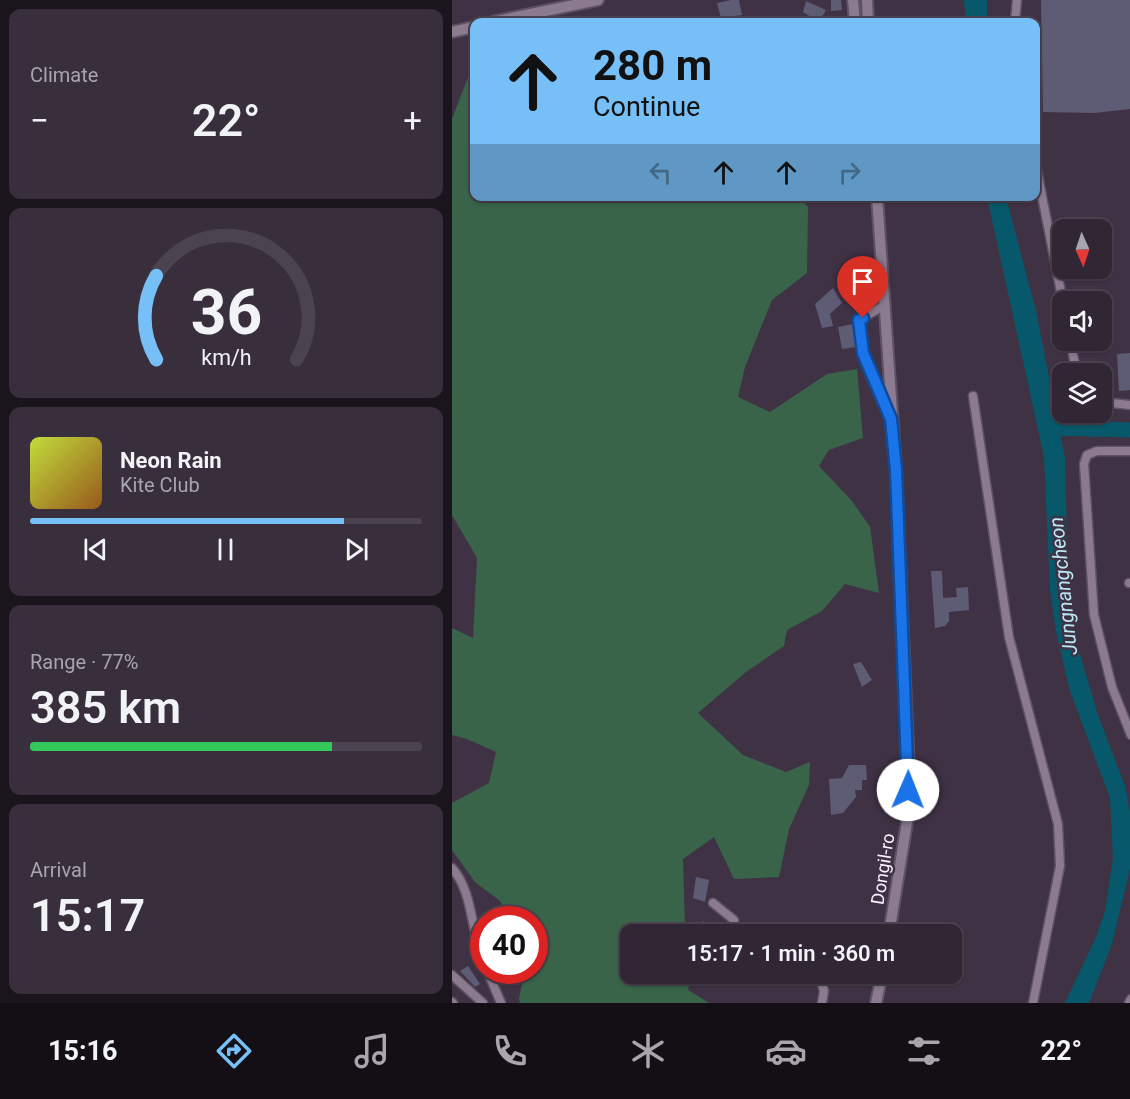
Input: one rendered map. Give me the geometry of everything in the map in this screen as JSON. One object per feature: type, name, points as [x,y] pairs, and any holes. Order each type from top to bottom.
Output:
[{"type":"street","points":[[510,18],[599,0]]},
{"type":"street","points":[[853,0],[855,18]]},
{"type":"street","points":[[867,0],[868,18]]},
{"type":"street","points":[[1016,18],[1017,0]]},
{"type":"street","points":[[452,32],[470,28]]},
{"type":"street","points":[[1040,187],[1060,291]]},
{"type":"street","name":"Dongil-ro","points":[[877,201],[896,470],[909,773],[907,822],[890,924]]},
{"type":"street","points":[[883,306],[859,320],[859,332],[863,353],[891,419]]},
{"type":"street","points":[[973,396],[1009,637],[1058,825],[1060,866],[1033,1003]]},
{"type":"street","points":[[1112,403],[1130,405]]},
{"type":"street","points":[[1130,451],[1097,452],[1087,455],[1084,464],[1094,615],[1112,687],[1130,735]]},
{"type":"street","points":[[452,868],[463,880],[470,916]]},
{"type":"street","points":[[713,903],[734,920],[734,924]]},
{"type":"street","points":[[452,975],[483,1003]]},
{"type":"street","points":[[493,984],[501,1003]]},
{"type":"street","points":[[822,984],[824,991],[822,1003]]},
{"type":"street","points":[[876,1003],[879,984]]},
{"type":"green space","points":[[470,72],[470,201],[803,201],[808,207],[807,273],[772,300],[745,367],[738,397],[770,412],[827,374],[857,369],[863,438],[829,450],[819,466],[852,501],[870,527],[879,593],[845,584],[822,611],[787,630],[784,646],[746,672],[698,713],[743,755],[786,772],[810,762],[809,785],[789,829],[779,877],[734,879],[714,837],[683,859],[685,924],[620,924],[620,984],[689,984],[688,990],[709,1003],[520,1003],[522,984],[548,984],[548,906],[503,906],[500,901],[475,882],[452,850],[452,803],[489,783],[496,752],[452,735],[452,628],[473,638],[477,558],[452,515],[452,119]]},
{"type":"water","points":[[964,0],[987,0],[987,18],[966,18]]},
{"type":"water","name":"Jungnangcheon","points":[[988,201],[1007,201],[1036,311],[1052,392],[1052,423],[1058,423],[1065,458],[1068,592],[1077,644],[1098,715],[1125,786],[1130,813],[1130,869],[1112,944],[1089,1003],[1065,1003],[1096,937],[1105,911],[1113,858],[1110,798],[1070,691],[1056,632],[1050,590],[1044,457]]},
{"type":"building","points":[[739,0],[742,15],[721,18],[717,3]]},
{"type":"building","points":[[831,0],[841,0],[842,10],[831,11]]},
{"type":"building","points":[[1041,0],[1130,0],[1130,109],[1094,113],[1043,112]]},
{"type":"building","points":[[806,1],[826,10],[821,18],[813,18],[803,12]]},
{"type":"building","points":[[833,288],[842,303],[830,314],[833,326],[822,328],[815,304]]},
{"type":"building","points":[[853,324],[856,347],[842,349],[838,327]]},
{"type":"building","points":[[1130,353],[1130,390],[1119,391],[1117,354]]},
{"type":"building","points":[[931,571],[942,571],[943,598],[957,597],[956,588],[968,587],[969,610],[949,612],[949,621],[945,626],[935,628]]},
{"type":"building","points":[[861,662],[872,680],[862,687],[853,664]]},
{"type":"building","points":[[849,765],[866,765],[867,780],[862,780],[862,790],[855,790],[856,797],[843,813],[831,815],[829,779],[842,778]]},
{"type":"building","points":[[696,877],[709,880],[705,902],[693,898]]},
{"type":"building","points":[[468,966],[470,982],[460,971]]},
{"type":"waterway","points":[[1049,428],[1131,430]]},
{"type":"route","points":[[863,318],[859,320],[859,332],[863,353],[876,379],[882,404],[891,419],[896,470],[908,790]]}]
